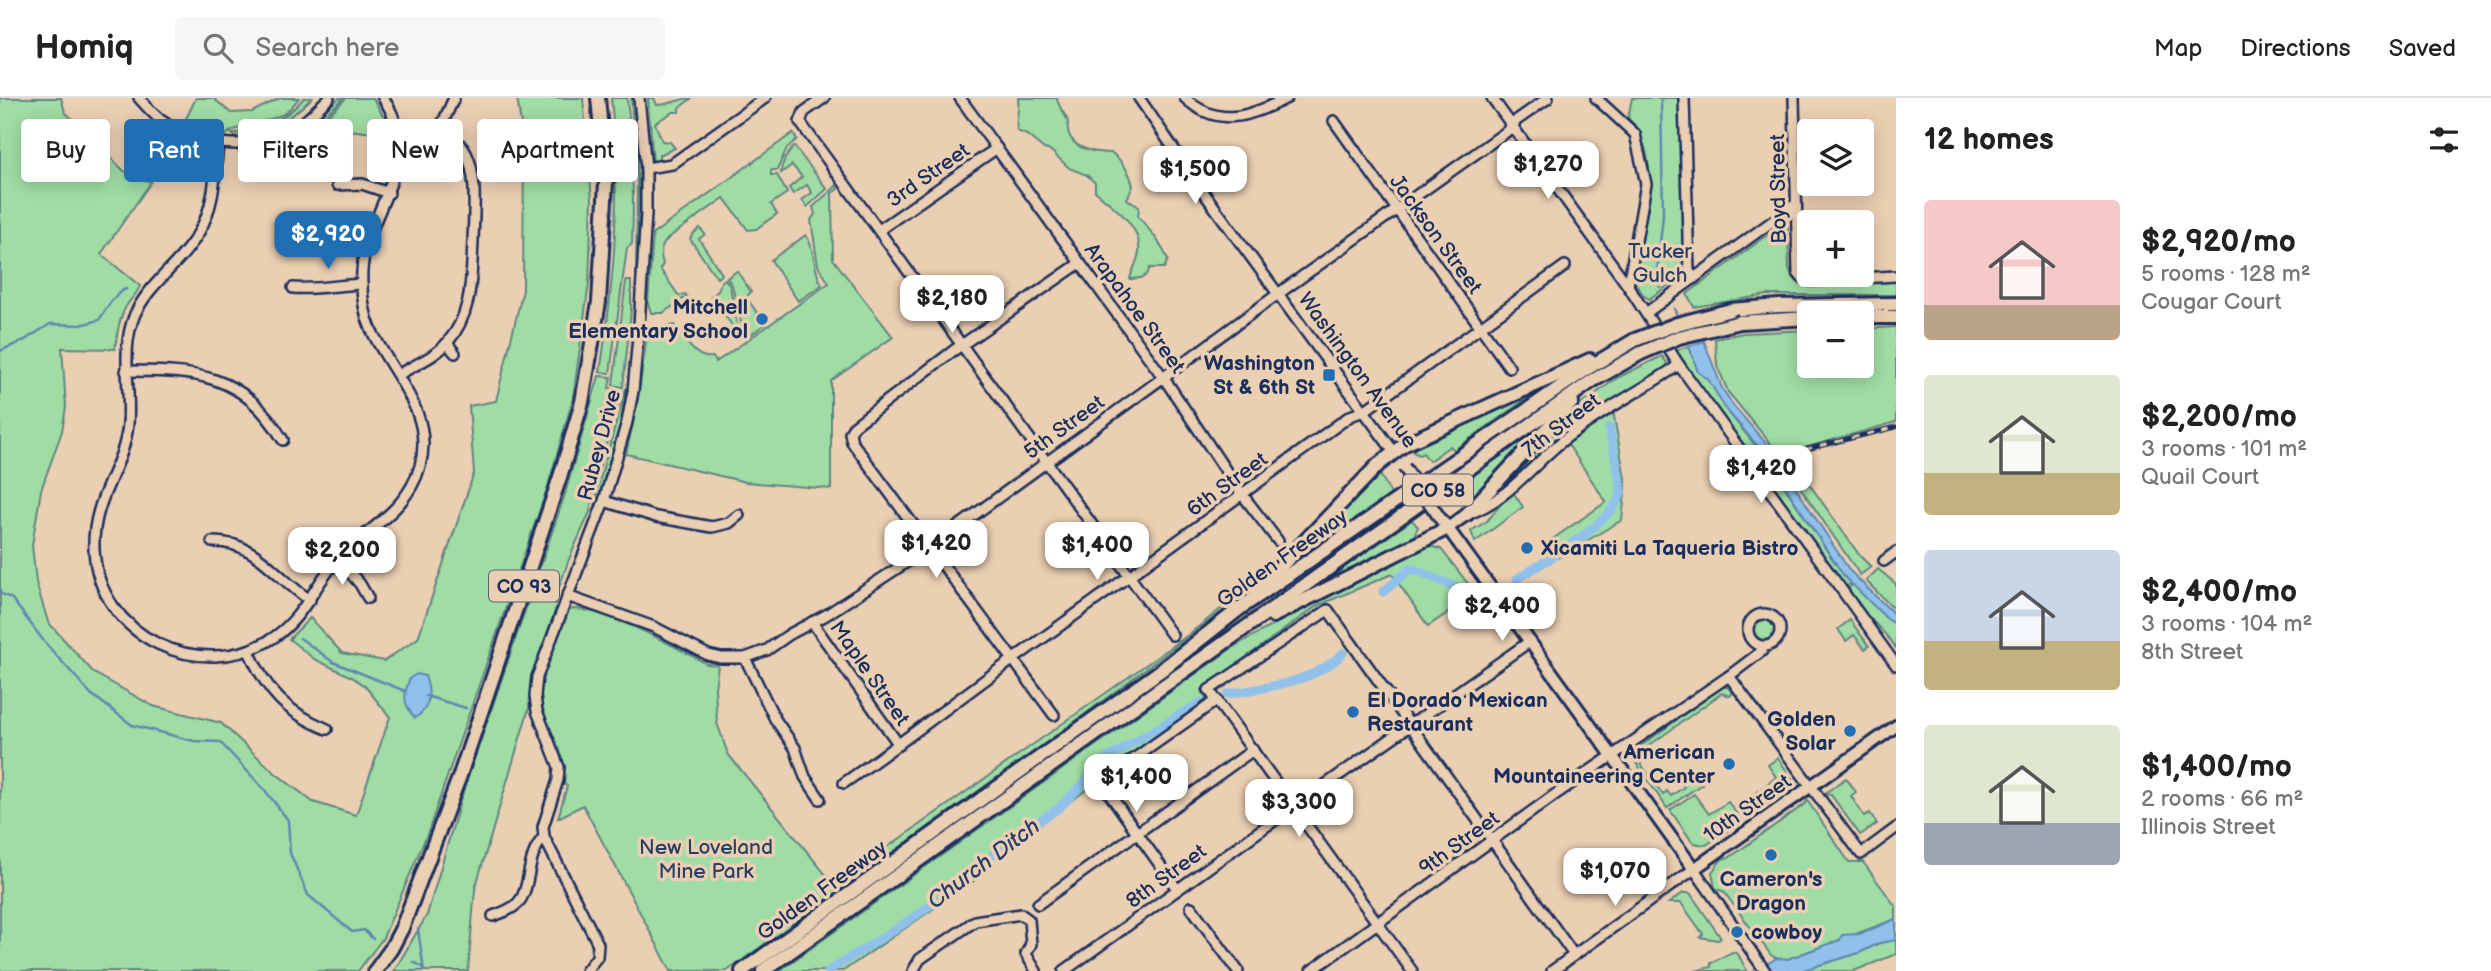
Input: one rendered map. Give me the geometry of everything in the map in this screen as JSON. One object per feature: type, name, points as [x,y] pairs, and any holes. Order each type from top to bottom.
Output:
[{"type":"highway","name":"CO 93","points":[[375,971],[402,928],[459,778],[561,477],[582,402],[599,302],[606,182],[598,98]]},
{"type":"highway","name":"Golden Freeway","points":[[742,971],[1160,671],[1239,609],[1492,437],[1588,368],[1635,340],[1677,324],[1731,310],[1779,306],[1896,304]]},
{"type":"highway","points":[[1874,317],[1896,317]]},
{"type":"highway","name":"Golden Freeway","points":[[763,971],[1615,366],[1688,334],[1740,322],[1797,319]]},
{"type":"highway","points":[[1239,609],[1378,465],[1405,444],[1635,340]]},
{"type":"highway","points":[[1467,514],[1592,381]]},
{"type":"highway","points":[[1238,634],[1445,525]]},
{"type":"main road","name":"Washington Avenue","points":[[1394,452],[1610,756],[1694,869]]},
{"type":"main road","points":[[1445,525],[1467,514]]},
{"type":"main road","name":"10th Street","points":[[1694,869],[1896,726]]},
{"type":"street","points":[[139,98],[160,119]]},
{"type":"street","points":[[224,144],[253,144],[278,136],[301,124],[329,98]]},
{"type":"street","points":[[383,98],[393,119]]},
{"type":"street","points":[[444,119],[454,98]]},
{"type":"street","name":"Rubey Drive","points":[[493,916],[509,910],[522,897],[531,856],[544,836],[543,827],[558,780],[559,767],[539,717],[535,689],[543,657],[604,501],[627,422],[633,391],[646,214],[646,168],[639,98]]},
{"type":"street","points":[[646,168],[672,164],[765,98]]},
{"type":"street","points":[[824,98],[804,112],[800,122],[1172,635]]},
{"type":"street","name":"Arapahoe Street","points":[[960,98],[1163,377],[1242,494],[1278,541]]},
{"type":"street","name":"Washington Avenue","points":[[1139,98],[1204,192],[1394,452]]},
{"type":"street","points":[[1185,98],[1204,113],[1221,117],[1241,117],[1287,98]]},
{"type":"street","points":[[1492,98],[1628,286],[1679,365],[1896,665]]},
{"type":"street","name":"5th Street","points":[[567,596],[654,627],[708,655],[745,658],[766,650],[826,615],[930,547],[1548,98]]},
{"type":"street","points":[[1596,98],[1635,134],[1646,184],[1628,286]]},
{"type":"street","points":[[1685,98],[1689,271],[1694,279]]},
{"type":"street","name":"Boyd Street","points":[[1794,98],[1796,266],[1802,278],[1816,281],[1896,276]]},
{"type":"street","name":"Jackson Street","points":[[1334,121],[1509,367]]},
{"type":"street","name":"3rd Street","points":[[879,230],[997,148]]},
{"type":"street","points":[[398,375],[447,343],[466,311],[470,292],[474,173],[463,149]]},
{"type":"street","points":[[214,182],[212,203],[199,233],[148,292],[135,316],[129,335],[126,371],[128,424],[124,444],[99,506],[94,532],[97,571],[109,601],[126,622],[145,637],[185,654],[209,657],[249,651],[295,620],[338,559],[401,504],[416,477],[422,454],[422,431],[413,401],[370,329],[364,309],[362,285],[365,252],[392,182]]},
{"type":"street","points":[[337,185],[362,184],[389,193]]},
{"type":"street","points":[[1646,313],[1796,204]]},
{"type":"street","points":[[1054,715],[852,442],[850,433],[854,426],[962,346],[1080,263]]},
{"type":"street","name":"6th Street","points":[[844,783],[1350,416],[1364,411],[1565,266]]},
{"type":"street","points":[[293,288],[362,285]]},
{"type":"street","points":[[447,343],[455,353]]},
{"type":"street","name":"7th Street","points":[[1467,514],[1482,509],[1500,496],[1564,439],[1679,365]]},
{"type":"street","points":[[126,371],[172,370],[194,373],[224,383],[251,400],[271,421],[283,440]]},
{"type":"street","points":[[604,501],[656,517],[712,527],[729,523],[739,515]]},
{"type":"street","points":[[212,542],[241,545],[252,551],[310,600]]},
{"type":"street","points":[[1884,561],[1896,552]]},
{"type":"street","points":[[338,559],[360,584],[368,598]]},
{"type":"street","points":[[1412,971],[1209,690],[1328,610],[1574,955]]},
{"type":"street","name":"Maple Street","points":[[812,622],[899,745]]},
{"type":"street","name":"8th Street","points":[[1064,971],[1529,642]]},
{"type":"street","name":"9th Street","points":[[1311,971],[1610,756],[1729,676],[1762,650],[1762,647]]},
{"type":"street","points":[[249,651],[259,673],[278,698],[292,712],[327,729]]},
{"type":"street","points":[[745,658],[775,719],[795,748],[805,777],[820,799]]},
{"type":"street","points":[[1729,676],[1861,853],[1896,828]]},
{"type":"street","points":[[1177,889],[1101,782],[1217,701]]},
{"type":"street","points":[[1038,904],[1253,750]]},
{"type":"street","points":[[544,836],[598,944],[597,957],[586,971]]},
{"type":"street","name":"Washington Avenue","points":[[1694,869],[1765,971]]},
{"type":"street","name":"10th Street","points":[[1552,971],[1694,869]]},
{"type":"street","points":[[1191,907],[1238,971]]},
{"type":"street","points":[[913,971],[920,959],[975,920],[1021,914],[1029,920],[1031,944],[1026,954],[1036,971]]},
{"type":"green space","points":[[0,98],[61,98],[65,112],[72,119],[21,119],[21,182],[110,182],[110,157],[124,171],[124,182],[151,182],[101,254],[140,286],[122,315],[115,349],[62,348],[66,407],[62,431],[41,490],[32,545],[36,582],[48,622],[94,673],[153,706],[221,723],[274,772],[313,802],[356,815],[390,717],[365,686],[314,659],[289,639],[310,618],[342,653],[384,661],[418,638],[474,473],[469,406],[496,401],[523,290],[524,182],[590,182],[589,283],[573,398],[548,486],[428,832],[383,938],[358,971],[0,971]]},
{"type":"green space","points":[[196,98],[213,98],[231,113],[252,112],[280,98],[299,98],[283,114],[269,119],[238,119],[238,128],[226,135],[224,119],[186,119]]},
{"type":"green space","points":[[304,98],[312,98],[286,119],[280,119],[288,113]]},
{"type":"green space","points":[[339,98],[344,98],[320,119],[316,118]]},
{"type":"green space","points":[[346,98],[373,98],[385,119],[367,119],[367,132],[353,130],[353,119],[325,118]]},
{"type":"green space","points":[[517,98],[583,98],[585,119],[520,119]]},
{"type":"green space","points":[[611,98],[627,98],[629,119],[613,119]]},
{"type":"green space","points":[[631,98],[634,98],[635,119],[632,119]]},
{"type":"green space","points":[[648,98],[654,98],[657,105],[692,98],[679,108],[679,112],[673,112],[655,123],[662,141],[670,142],[675,148],[659,155],[659,161],[653,162]]},
{"type":"green space","points":[[1018,98],[1057,98],[1074,142],[1092,151],[1112,153],[1119,160],[1128,172],[1133,186],[1127,199],[1139,207],[1138,216],[1165,254],[1168,260],[1164,268],[1150,268],[1145,276],[1130,279],[1139,252],[1136,233],[1124,217],[1095,191],[1095,183],[1087,175],[1069,168],[1051,151],[1017,131]]},
{"type":"green space","name":"Tucker Gulch","points":[[1632,98],[1680,98],[1683,275],[1649,299],[1634,281],[1646,219],[1649,174],[1647,153],[1640,134],[1628,118]]},
{"type":"green space","points":[[793,133],[797,139],[787,148],[777,170],[771,170],[771,175],[777,175],[787,193],[771,204],[777,214],[756,229],[748,230],[724,198],[671,236],[662,248],[663,264],[660,269],[679,296],[687,296],[663,313],[651,313],[648,303],[653,234]]},
{"type":"green space","points":[[794,146],[827,189],[807,207],[802,200],[812,193],[807,185],[793,194],[789,188],[802,177],[792,165],[781,173],[787,155]]},
{"type":"green space","points":[[638,178],[639,198],[636,282]]},
{"type":"green space","points":[[616,182],[633,182],[632,244],[627,248],[610,373],[600,372],[613,269]]},
{"type":"green space","points":[[836,186],[838,189],[832,193],[833,259],[893,337],[831,381],[831,489],[746,482],[626,454],[637,406],[648,328],[675,325],[695,352],[713,357],[716,362],[829,283],[818,266],[811,220],[815,214],[813,207]]},
{"type":"green space","points":[[1784,223],[1788,226],[1789,267],[1797,281],[1797,287],[1874,287],[1874,282],[1896,280],[1896,295],[1767,295],[1694,307],[1687,294]]},
{"type":"green space","points":[[700,228],[705,234],[699,239],[722,274],[717,278],[690,239]]},
{"type":"green space","points":[[806,235],[822,285],[798,301],[771,260]]},
{"type":"green space","points":[[737,271],[751,292],[746,297],[765,324],[745,339],[732,285],[727,278]]},
{"type":"green space","points":[[725,279],[730,286],[739,335],[711,297]]},
{"type":"green space","points":[[626,281],[631,281],[631,311],[623,387],[613,385]]},
{"type":"green space","points":[[1896,327],[1896,422],[1780,455],[1728,392],[1717,365],[1715,339],[1743,333],[1797,331],[1797,378],[1874,378],[1874,328]]},
{"type":"green space","points":[[1689,346],[1698,372],[1709,379],[1725,408],[1768,461],[1759,466],[1755,464],[1674,351]]},
{"type":"green space","points":[[1662,356],[1667,363],[1666,368],[1568,433],[1489,501],[1481,504],[1584,402],[1617,378]]},
{"type":"green space","points":[[599,376],[611,377],[609,388],[622,391],[595,483],[590,512],[554,602],[557,605],[532,677],[529,708],[475,889],[468,971],[394,971],[427,915],[461,798],[564,497]]},
{"type":"green space","points":[[626,388],[620,426],[595,509],[597,489]]},
{"type":"green space","points":[[1539,390],[1454,450],[1450,446],[1429,461],[1423,453],[1419,455],[1413,452],[1417,445]]},
{"type":"green space","points":[[1613,411],[1626,484],[1622,520],[1558,558],[1547,543],[1606,502],[1567,443]]},
{"type":"green space","points":[[1549,421],[1500,473],[1465,506],[1454,490]]},
{"type":"green space","points":[[1791,458],[1860,556],[1871,567],[1860,575],[1783,462]]},
{"type":"green space","points":[[1771,466],[1851,583],[1844,588],[1761,471]]},
{"type":"green space","points":[[1380,474],[1391,494],[1289,566]]},
{"type":"green space","points":[[1512,491],[1523,507],[1475,542],[1471,531],[1487,521]]},
{"type":"green space","points":[[1412,520],[1418,527],[1415,533],[1419,540],[1311,591]]},
{"type":"green space","points":[[1431,546],[1441,549],[1476,594],[1428,626],[1392,574],[1317,606],[1201,690],[1209,704],[991,857],[978,878],[843,971],[779,971],[1235,646],[1408,554]]},
{"type":"green space","name":"New Loveland Mine Park","points":[[1271,569],[1239,599],[1061,732],[727,971],[671,971],[583,805],[558,818],[567,786],[564,784],[563,761],[545,718],[541,695],[544,671],[565,611],[577,609],[614,619],[707,664],[718,665],[715,688],[717,723],[728,754],[834,885],[1188,635]]},
{"type":"green space","points":[[1878,569],[1896,584],[1896,611],[1866,581]]},
{"type":"green space","points":[[1853,584],[1887,619],[1896,624],[1896,648],[1846,591]]},
{"type":"green space","points":[[1764,620],[1774,627],[1775,631],[1768,641],[1764,642],[1754,635],[1753,631],[1760,621]]},
{"type":"green space","points":[[1850,620],[1869,646],[1865,649],[1854,635],[1846,641],[1838,629]]},
{"type":"green space","points":[[1722,687],[1727,687],[1733,693],[1730,696],[1722,693],[1640,752],[1644,756],[1639,761],[1663,795],[1667,791],[1671,796],[1684,787],[1678,778],[1691,768],[1702,784],[1667,808],[1630,754]]},
{"type":"green space","points":[[1778,758],[1795,783],[1750,815],[1742,805],[1776,777],[1768,765]]},
{"type":"green space","points":[[1846,778],[1856,792],[1851,796],[1864,816],[1870,813],[1877,824],[1860,835],[1831,795],[1824,794]]},
{"type":"green space","points":[[1694,794],[1709,814],[1728,802],[1742,821],[1706,845],[1693,843],[1670,810]]},
{"type":"green space","points":[[1807,800],[1849,862],[1863,862],[1896,907],[1896,919],[1788,959],[1776,958],[1724,892],[1715,888],[1712,872],[1722,859],[1730,857]]},
{"type":"green space","points":[[1683,893],[1690,893],[1721,938],[1718,940],[1700,937],[1703,934],[1681,903],[1669,903]]},
{"type":"green space","points":[[1896,940],[1896,954],[1854,971],[1800,971],[1859,953],[1879,943]]},
{"type":"green space","points":[[1732,952],[1738,954],[1747,971],[1695,971],[1711,967],[1711,963]]},
{"type":"water","name":"Tucker Gulch","points":[[1704,341],[1722,388],[1732,404],[1770,448],[1850,571],[1896,616],[1896,624],[1887,619],[1844,576],[1761,450],[1725,408],[1708,379],[1698,372],[1689,346]]},
{"type":"water","points":[[417,674],[425,676],[429,694],[427,705],[415,718],[408,709],[405,694],[410,678]]},
{"type":"water","points":[[1896,919],[1896,940],[1879,943],[1859,953],[1800,971],[1754,971],[1777,958],[1788,959],[1840,940],[1842,935],[1860,934]]},
{"type":"waterway","name":"Tucker Gulch","points":[[1660,287],[1656,280],[1663,216],[1661,98]]},
{"type":"waterway","points":[[0,351],[25,340],[50,324],[81,325],[99,320],[114,298],[126,289]]},
{"type":"waterway","name":"Tucker Gulch","points":[[1674,308],[1678,318]]},
{"type":"waterway","name":"Church Ditch","points":[[1517,579],[1592,529],[1616,504],[1621,488],[1609,428]]},
{"type":"waterway","name":"Church Ditch","points":[[1383,592],[1411,568],[1469,593]]},
{"type":"waterway","points":[[0,593],[12,599],[46,644],[91,694],[132,725],[194,741],[220,742],[264,789],[288,820],[290,853],[308,895],[352,932],[364,930],[373,939]]},
{"type":"waterway","points":[[300,638],[333,662],[405,691]]},
{"type":"waterway","name":"Church Ditch","points":[[1228,694],[1274,686],[1304,677],[1318,671],[1343,653]]},
{"type":"waterway","points":[[426,696],[466,708]]},
{"type":"waterway","name":"Church Ditch","points":[[828,971],[966,881],[995,852],[1060,807],[1109,757],[1201,702]]},
{"type":"waterway","points":[[418,929],[424,971]]},
{"type":"waterway","points":[[413,962],[423,967]]},
{"type":"railway","points":[[1760,468],[1799,451],[1896,427]]},
{"type":"place","name":"Mitchell Elementary School","points":[[762,319]]},
{"type":"place","name":"Washington St & 6th St","points":[[1329,375]]},
{"type":"place","name":"Xicamiti La Taqueria Bistro","points":[[1527,548]]},
{"type":"place","name":"El Dorado Mexican Restaurant","points":[[1353,712]]},
{"type":"place","name":"Golden Solar","points":[[1850,731]]},
{"type":"place","name":"American Mountaineering Center","points":[[1729,764]]},
{"type":"place","name":"Cameron's Dragon","points":[[1771,855]]},
{"type":"place","name":"cowboy","points":[[1737,932]]}]
